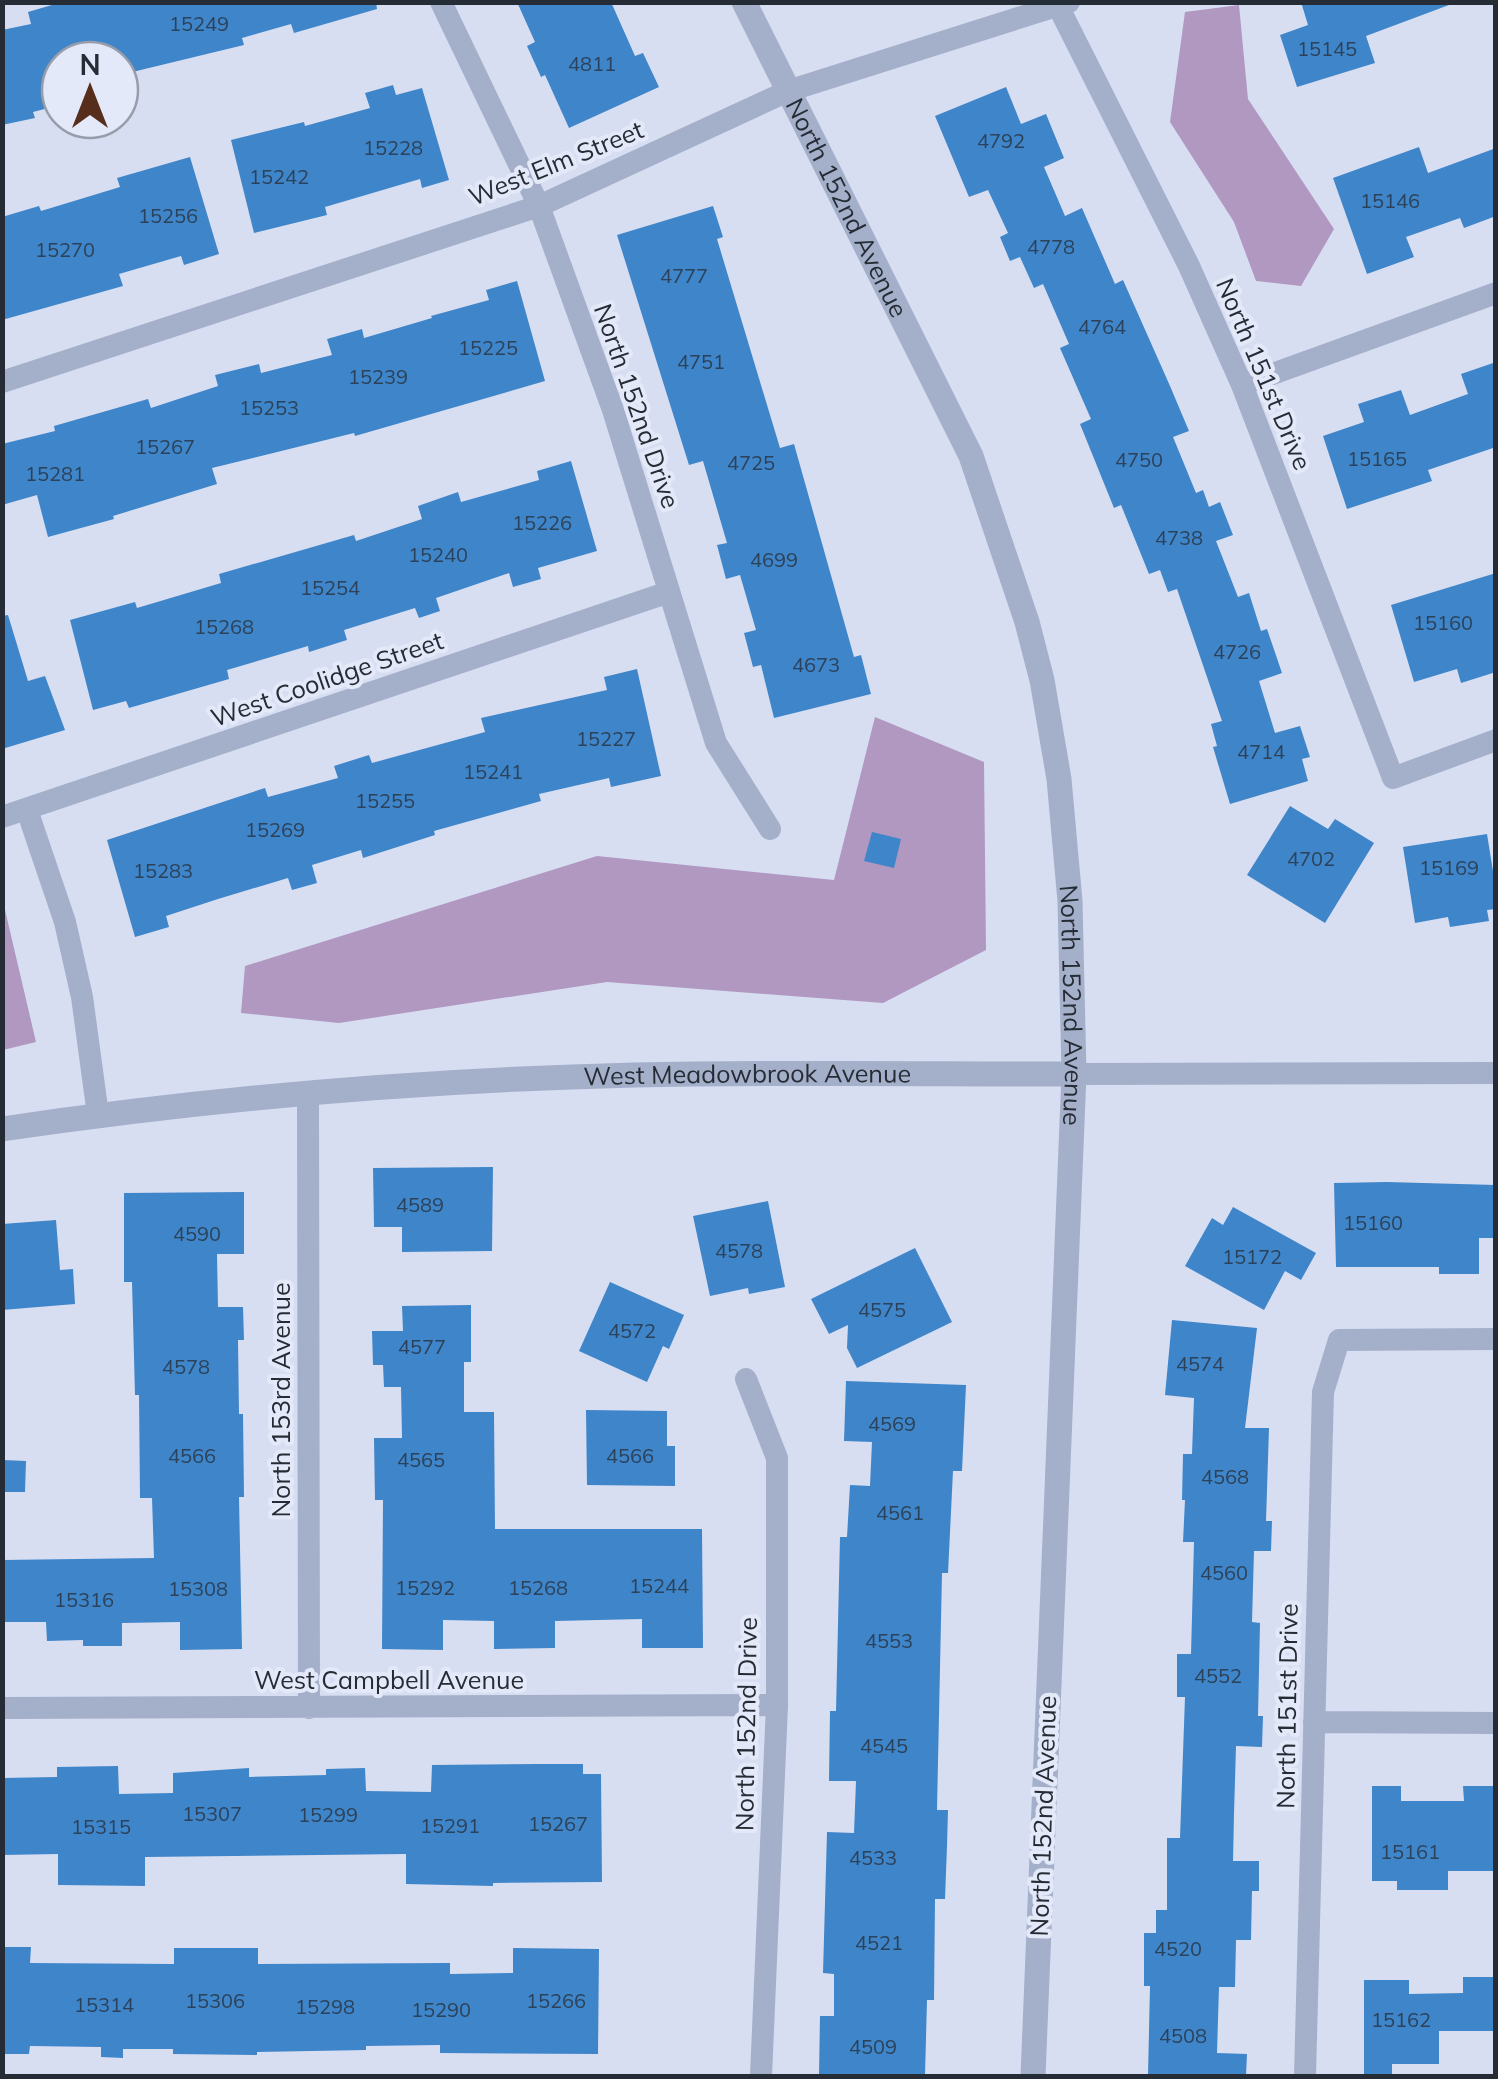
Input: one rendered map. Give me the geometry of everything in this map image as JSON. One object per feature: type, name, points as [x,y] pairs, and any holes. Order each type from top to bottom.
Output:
[{"type":"street","name":"North 152nd Drive","points":[[441,2],[539,206],[612,410],[716,743],[770,829]]},
{"type":"street","name":"North 152nd Avenue","points":[[744,2],[971,456],[1027,622],[1042,680],[1059,778],[1070,901],[1074,1074],[1033,2076]]},
{"type":"street","name":"West Elm Street","points":[[2,382],[539,206],[788,92],[1061,4]]},
{"type":"street","name":"North 151st Drive","points":[[1061,4],[1189,266],[1242,386],[1393,778],[1496,740]]},
{"type":"street","points":[[1242,386],[1496,293]]},
{"type":"street","name":"West Coolidge Street","points":[[2,818],[670,592]]},
{"type":"street","points":[[28,810],[66,922],[82,996],[98,1115]]},
{"type":"street","name":"West Meadowbrook Avenue","points":[[2,1129],[308,1092],[635,1075],[1496,1073]]},
{"type":"street","name":"North 153rd Avenue","points":[[308,1092],[309,1708]]},
{"type":"street","name":"North 151st Drive","points":[[1305,2076],[1322,1392],[1339,1340],[1496,1339]]},
{"type":"street","name":"North 152nd Drive","points":[[746,1379],[776,1458],[776,1705],[761,2076]]},
{"type":"street","name":"West Campbell Avenue","points":[[2,1708],[776,1705]]},
{"type":"street","points":[[1314,1722],[1496,1723]]},
{"type":"shaded area","points":[[1239,5],[1248,99],[1334,229],[1301,286],[1256,281],[1234,222],[1170,122],[1185,12]]},
{"type":"shaded area","points":[[875,717],[984,762],[986,950],[883,1003],[607,982],[339,1023],[241,1013],[245,966],[597,856],[834,880]]},
{"type":"shaded area","points":[[2,897],[36,1042],[3,1050],[2,1050]]},
{"type":"building","points":[[62,2],[376,2],[377,9],[294,33],[291,24],[242,38],[244,45],[140,70],[140,40],[40,40],[40,110],[33,112],[35,118],[2,125],[2,30],[31,24],[28,12]]},
{"type":"building","points":[[517,2],[611,2],[635,56],[643,53],[659,87],[569,128],[527,46],[535,42]]},
{"type":"building","points":[[1301,2],[1449,5],[1366,36],[1375,63],[1297,87],[1280,35],[1308,25]]},
{"type":"building","points":[[393,85],[396,95],[422,88],[449,180],[422,188],[420,179],[325,207],[327,215],[254,233],[231,140],[370,108],[365,93]]},
{"type":"building","points":[[1006,87],[1021,124],[1046,114],[1064,158],[1044,167],[1065,216],[1082,208],[1115,284],[1123,280],[1170,386],[1189,431],[1173,437],[1196,493],[1203,490],[1209,507],[1220,502],[1233,535],[1216,541],[1238,597],[1249,593],[1261,631],[1267,629],[1282,673],[1259,681],[1275,733],[1300,726],[1310,757],[1302,759],[1308,781],[1230,804],[1213,747],[1217,746],[1211,724],[1222,721],[1177,589],[1168,592],[1160,570],[1149,574],[1121,505],[1114,508],[1080,424],[1091,419],[1060,348],[1069,344],[1043,284],[1034,288],[1020,257],[1010,261],[1000,237],[1008,233],[988,190],[969,197],[935,116]]},
{"type":"building","points":[[1419,147],[1428,173],[1496,148],[1496,216],[1464,228],[1460,218],[1406,237],[1414,257],[1367,274],[1333,178]]},
{"type":"building","points":[[190,157],[219,254],[184,265],[181,256],[119,274],[123,286],[2,320],[2,217],[39,206],[41,211],[120,187],[117,178]]},
{"type":"building","points":[[713,206],[723,237],[717,239],[780,448],[794,444],[854,657],[861,655],[871,694],[774,718],[761,665],[753,667],[744,633],[756,630],[740,575],[726,579],[717,545],[727,543],[703,461],[689,465],[617,235]]},
{"type":"building","points":[[517,281],[545,381],[355,436],[354,433],[212,468],[217,484],[48,537],[37,495],[2,505],[2,444],[55,431],[54,426],[148,399],[151,408],[218,386],[215,375],[259,364],[261,373],[332,355],[327,339],[362,329],[364,338],[432,318],[489,300],[486,290]]},
{"type":"building","points":[[1496,362],[1496,447],[1428,470],[1432,481],[1347,509],[1323,436],[1364,422],[1358,404],[1401,390],[1410,415],[1468,394],[1461,374]]},
{"type":"building","points":[[571,461],[597,551],[538,568],[541,579],[513,587],[509,573],[436,598],[440,611],[419,618],[415,608],[344,630],[347,640],[309,652],[308,646],[227,670],[229,679],[129,708],[126,701],[93,710],[70,620],[135,602],[137,608],[221,583],[219,574],[354,535],[356,541],[422,519],[418,506],[458,492],[461,502],[539,480],[537,471]]},
{"type":"building","points":[[1496,573],[1496,672],[1461,683],[1457,669],[1414,682],[1391,605]]},
{"type":"building","points":[[8,615],[28,681],[45,676],[65,730],[2,749],[2,616]]},
{"type":"building","points":[[637,669],[661,776],[611,787],[609,778],[539,794],[541,801],[434,831],[435,835],[363,858],[361,850],[312,865],[317,883],[292,890],[288,878],[166,916],[169,927],[135,937],[107,840],[265,788],[268,797],[338,778],[334,766],[369,755],[372,763],[485,732],[481,718],[607,690],[604,677]]},
{"type":"building","points":[[1290,806],[1328,829],[1335,819],[1374,843],[1325,923],[1247,875]]},
{"type":"building","points":[[872,832],[901,839],[894,868],[864,861]]},
{"type":"building","points":[[1487,834],[1496,890],[1496,909],[1487,910],[1489,921],[1450,927],[1448,917],[1415,923],[1403,847]]},
{"type":"building","points":[[493,1167],[492,1251],[402,1252],[402,1227],[374,1227],[373,1168]]},
{"type":"building","points":[[1334,1183],[1496,1185],[1496,1238],[1479,1238],[1479,1274],[1439,1274],[1439,1267],[1336,1267]]},
{"type":"building","points":[[244,1192],[244,1254],[217,1254],[218,1307],[243,1307],[244,1340],[238,1340],[239,1414],[243,1414],[244,1497],[239,1497],[242,1649],[180,1650],[180,1622],[122,1623],[122,1646],[83,1646],[83,1640],[47,1641],[46,1622],[2,1622],[2,1560],[154,1558],[152,1498],[140,1498],[132,1282],[124,1282],[124,1193]]},
{"type":"building","points":[[768,1201],[785,1287],[749,1294],[748,1288],[710,1296],[693,1216]]},
{"type":"building","points":[[1233,1207],[1316,1253],[1301,1280],[1285,1271],[1264,1310],[1185,1266],[1212,1218],[1223,1225]]},
{"type":"building","points":[[56,1220],[60,1270],[73,1269],[75,1304],[2,1310],[2,1224]]},
{"type":"building","points":[[915,1248],[952,1322],[857,1368],[847,1348],[848,1325],[829,1334],[811,1299]]},
{"type":"building","points":[[610,1282],[684,1315],[669,1349],[663,1346],[647,1382],[579,1351]]},
{"type":"building","points":[[471,1305],[471,1362],[464,1362],[464,1412],[494,1412],[495,1529],[702,1529],[703,1648],[642,1648],[642,1619],[555,1621],[555,1648],[494,1649],[494,1621],[443,1620],[443,1650],[382,1649],[383,1500],[375,1500],[374,1438],[402,1438],[401,1387],[384,1387],[383,1365],[373,1365],[372,1331],[403,1331],[402,1306]]},
{"type":"building","points":[[1172,1320],[1257,1328],[1245,1428],[1269,1428],[1266,1521],[1272,1521],[1271,1551],[1254,1551],[1252,1622],[1260,1623],[1258,1716],[1263,1716],[1262,1747],[1236,1746],[1234,1814],[1233,1861],[1259,1861],[1259,1891],[1252,1891],[1251,1940],[1236,1940],[1235,1987],[1219,1987],[1217,2053],[1247,2054],[1246,2076],[1148,2076],[1150,1986],[1144,1986],[1144,1933],[1156,1933],[1156,1910],[1167,1910],[1167,1838],[1180,1838],[1185,1697],[1177,1697],[1177,1654],[1191,1654],[1194,1542],[1183,1542],[1182,1500],[1183,1454],[1192,1454],[1194,1398],[1165,1395]]},
{"type":"building","points":[[846,1381],[966,1385],[962,1471],[953,1471],[948,1573],[942,1573],[937,1810],[948,1810],[947,1846],[945,1899],[935,1899],[934,2000],[927,2000],[925,2076],[819,2076],[820,2016],[834,2016],[834,1974],[823,1973],[827,1832],[854,1833],[856,1781],[829,1781],[830,1711],[836,1711],[840,1537],[847,1537],[850,1485],[870,1486],[872,1442],[844,1441]]},
{"type":"building","points":[[586,1410],[667,1411],[667,1446],[675,1446],[675,1486],[587,1485]]},
{"type":"building","points":[[3,1460],[26,1461],[25,1492],[3,1492]]},
{"type":"building","points":[[583,1764],[583,1774],[601,1774],[602,1882],[406,1884],[406,1854],[145,1857],[145,1886],[58,1885],[58,1854],[2,1855],[2,1778],[57,1777],[57,1767],[118,1766],[119,1794],[173,1793],[173,1773],[249,1768],[249,1777],[326,1775],[326,1769],[365,1768],[366,1791],[431,1792],[432,1765]]},
{"type":"building","points":[[1372,1786],[1401,1786],[1401,1801],[1464,1801],[1463,1786],[1494,1786],[1496,1871],[1448,1871],[1448,1890],[1397,1890],[1397,1881],[1372,1881]]},
{"type":"building","points":[[2,1947],[31,1947],[30,1963],[174,1964],[174,1948],[258,1948],[258,1964],[450,1963],[450,1974],[513,1973],[513,1948],[599,1949],[598,2054],[440,2053],[440,2045],[366,2046],[366,2050],[257,2055],[123,2049],[123,2058],[101,2057],[101,2047],[30,2046],[29,2054],[2,2054]]},
{"type":"building","points":[[1463,1977],[1496,1977],[1496,2031],[1439,2031],[1439,2064],[1392,2064],[1392,2076],[1364,2076],[1364,1980],[1409,1980],[1409,1994],[1463,1993]]}]
